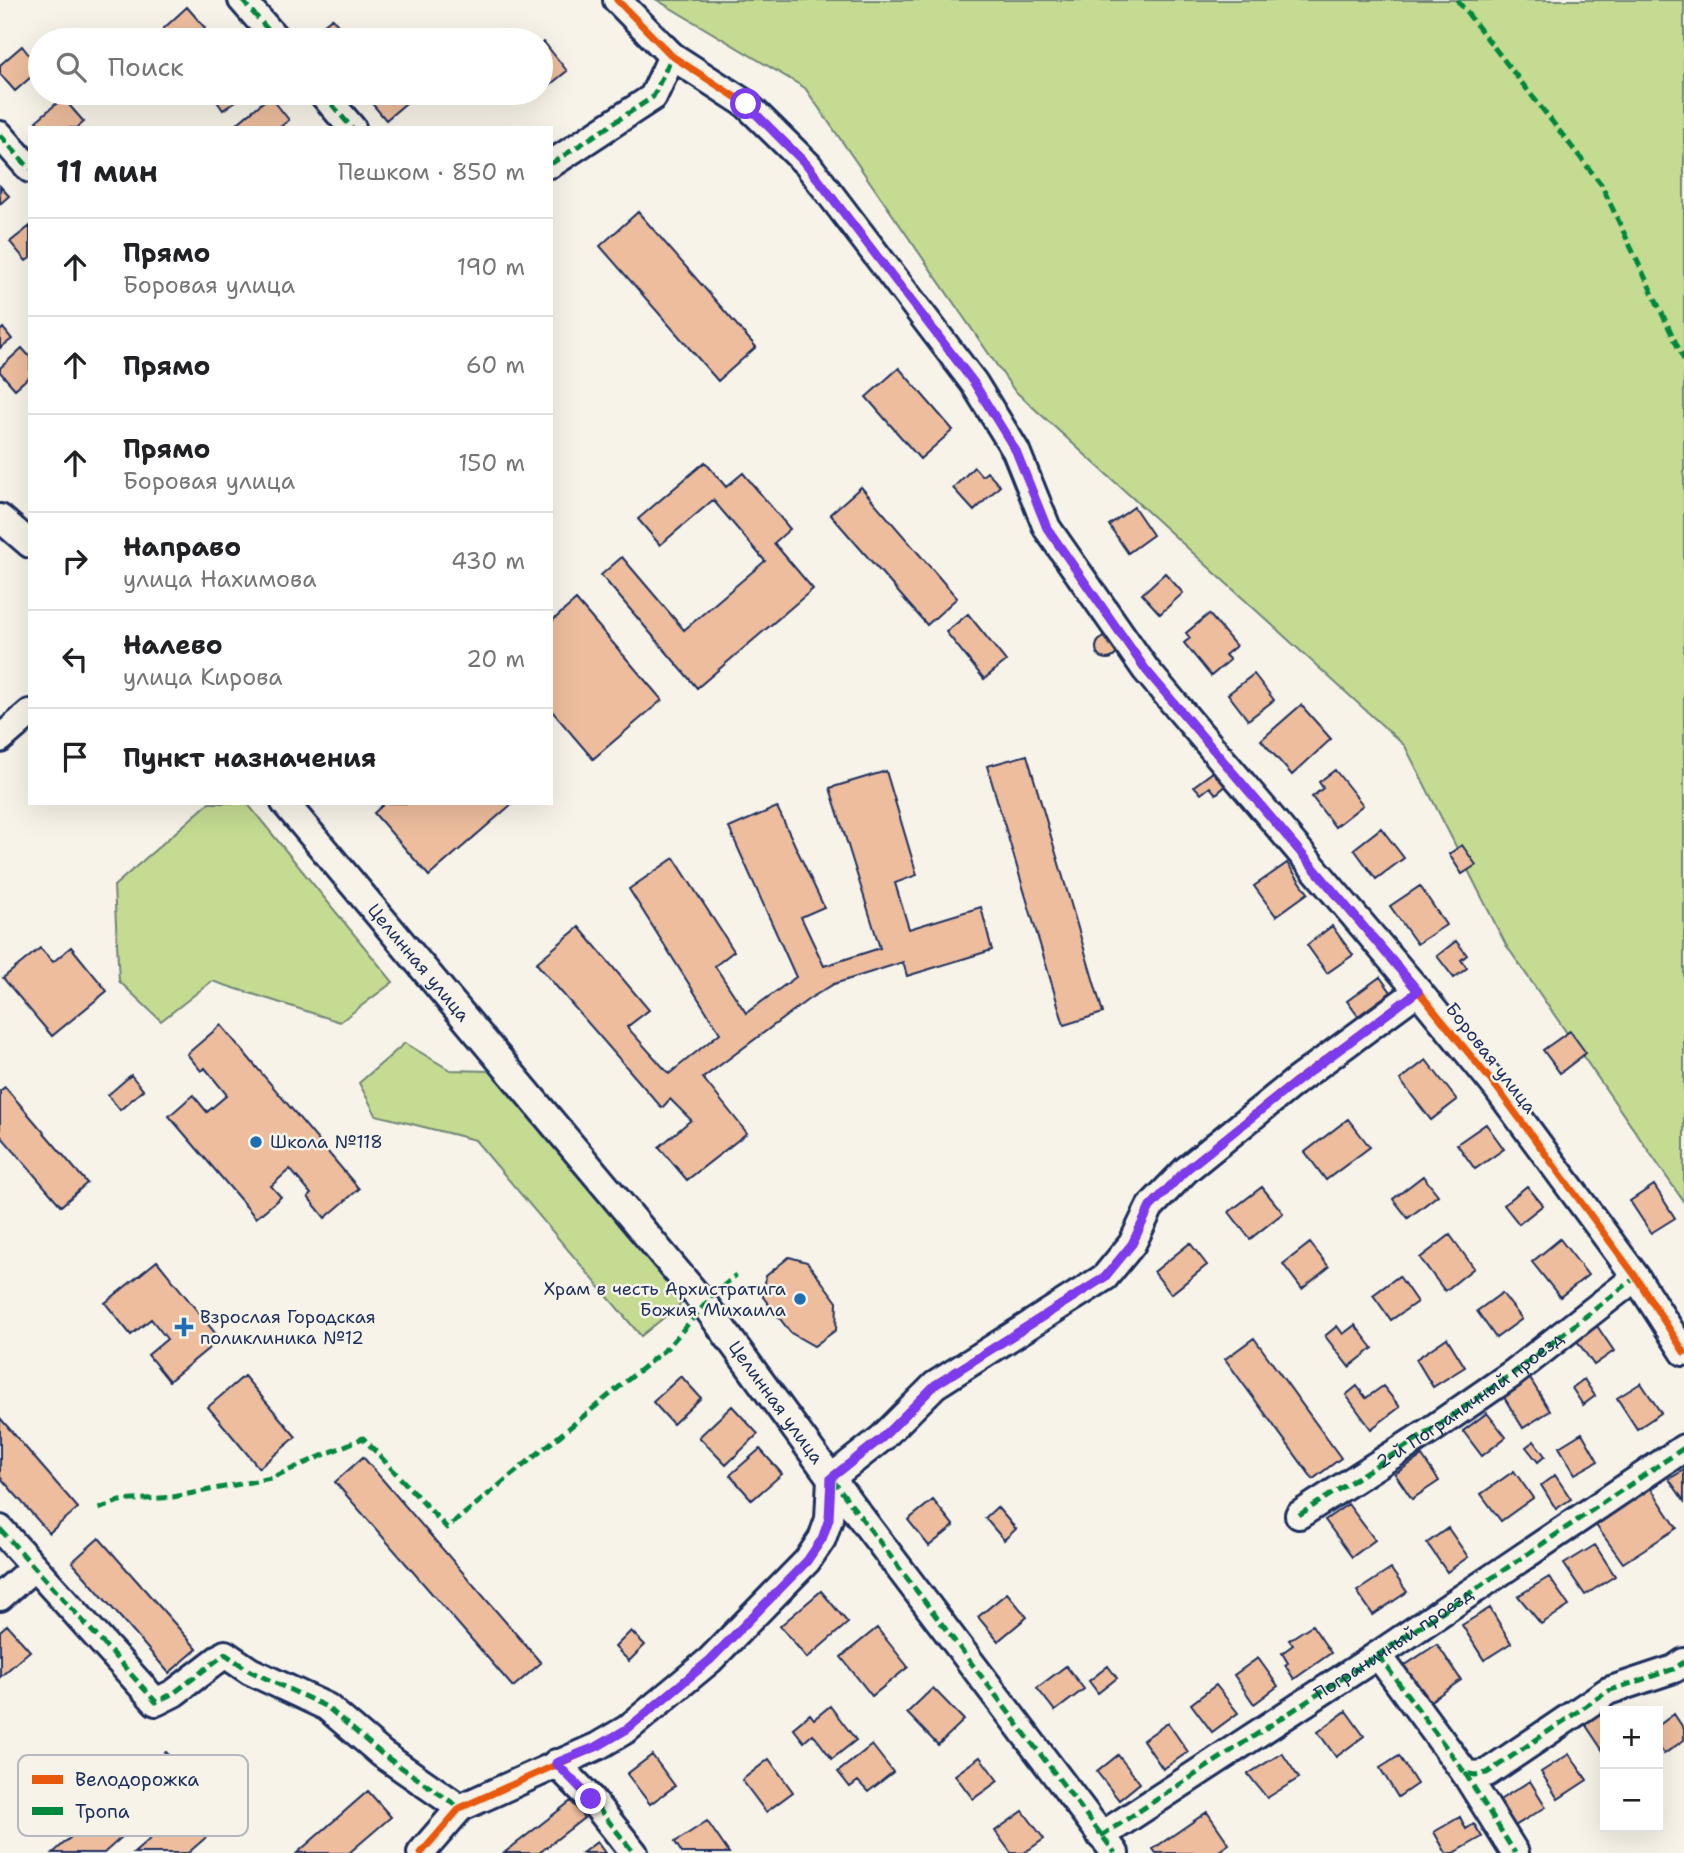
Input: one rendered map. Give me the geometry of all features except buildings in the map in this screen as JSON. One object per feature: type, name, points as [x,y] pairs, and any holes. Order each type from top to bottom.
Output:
[{"type":"street","points":[[242,0],[266,28]]},
{"type":"street","points":[[553,163],[653,97],[672,56],[617,0]]},
{"type":"street","name":"Боровая улица","points":[[672,56],[746,104],[807,165],[974,383],[1016,451],[1047,528],[1146,670],[1497,1088],[1636,1277],[1684,1352]]},
{"type":"street","points":[[332,105],[350,126]]},
{"type":"street","points":[[0,135],[28,167]]},
{"type":"street","points":[[0,518],[28,542]]},
{"type":"street","points":[[0,739],[28,715]]},
{"type":"street","name":"Целинная улица","points":[[287,805],[705,1305],[831,1478],[1108,1844]]},
{"type":"street","points":[[421,1853],[460,1808],[598,1746],[627,1729],[710,1660],[807,1561],[822,1539],[829,1519],[831,1478],[882,1438],[935,1385],[1105,1277],[1132,1244],[1150,1207],[1186,1170],[1296,1082],[1418,991]]},
{"type":"street","name":"2-й Пограничный проезд","points":[[1299,1515],[1512,1374],[1636,1277]]},
{"type":"street","name":"Пограничный проезд","points":[[1108,1844],[1378,1655],[1684,1448]]},
{"type":"street","points":[[0,1529],[156,1702],[174,1693],[225,1654],[250,1671],[327,1707],[382,1754],[460,1808]]},
{"type":"street","points":[[0,1597],[34,1567]]},
{"type":"street","points":[[1378,1655],[1465,1773],[1515,1853]]},
{"type":"street","points":[[1465,1773],[1486,1773],[1608,1690],[1674,1669],[1684,1662]]},
{"type":"street","points":[[556,1763],[591,1799],[634,1853]]},
{"type":"green space","points":[[657,0],[1684,0],[1684,1202],[1506,945],[1405,746],[1014,390],[805,88]]},
{"type":"green space","points":[[207,805],[249,805],[393,982],[340,1022],[212,981],[161,1021],[119,981],[114,886]]},
{"type":"green space","points":[[405,1043],[450,1070],[490,1071],[683,1302],[641,1336],[475,1140],[376,1115],[359,1083]]},
{"type":"marked path","points":[[242,0],[266,28]]},
{"type":"marked path","points":[[1457,0],[1601,184],[1684,360]]},
{"type":"marked path","points":[[553,163],[653,97],[672,56]]},
{"type":"marked path","points":[[332,105],[350,126]]},
{"type":"marked path","points":[[0,135],[28,167]]},
{"type":"marked path","points":[[99,1509],[119,1501],[173,1497],[271,1478],[363,1438],[447,1528],[668,1347],[714,1294],[736,1275]]},
{"type":"marked path","points":[[1299,1515],[1512,1374],[1636,1277]]},
{"type":"marked path","points":[[1101,1836],[1378,1655],[1684,1448]]},
{"type":"marked path","points":[[832,1479],[1115,1853]]},
{"type":"marked path","points":[[0,1529],[156,1702],[174,1693],[225,1654],[250,1671],[327,1707],[382,1754],[460,1808]]},
{"type":"marked path","points":[[1378,1655],[1465,1773],[1475,1775],[1487,1773],[1608,1691],[1674,1669],[1684,1662]]},
{"type":"marked path","points":[[556,1763],[591,1799],[634,1853]]},
{"type":"marked path","points":[[1465,1773],[1515,1853]]},
{"type":"cycle path","points":[[617,0],[672,56],[746,104],[808,165],[974,383],[1016,451],[1047,528],[1146,670],[1497,1088],[1636,1277],[1684,1352]]},
{"type":"cycle path","points":[[421,1853],[460,1808],[598,1746],[627,1729],[710,1660],[807,1561],[822,1539],[829,1519],[831,1478],[882,1438],[935,1385],[1105,1277],[1132,1244],[1150,1207],[1186,1170],[1296,1081],[1418,991]]},
{"type":"place","name":"Школа №118","points":[[256,1142]]},
{"type":"place","name":"Храм в честь Архистратига Божия Михаила","points":[[800,1299]]},
{"type":"place","name":"Взрослая Городская поликлиника №12","points":[[184,1327]]},
{"type":"route","points":[[591,1799],[556,1763],[598,1746],[627,1729],[710,1660],[807,1561],[822,1539],[829,1519],[831,1478],[882,1438],[935,1385],[1105,1277],[1132,1244],[1150,1207],[1186,1170],[1296,1082],[1418,991],[1146,670],[1047,528],[1016,451],[974,383],[807,165],[746,104]]}]
